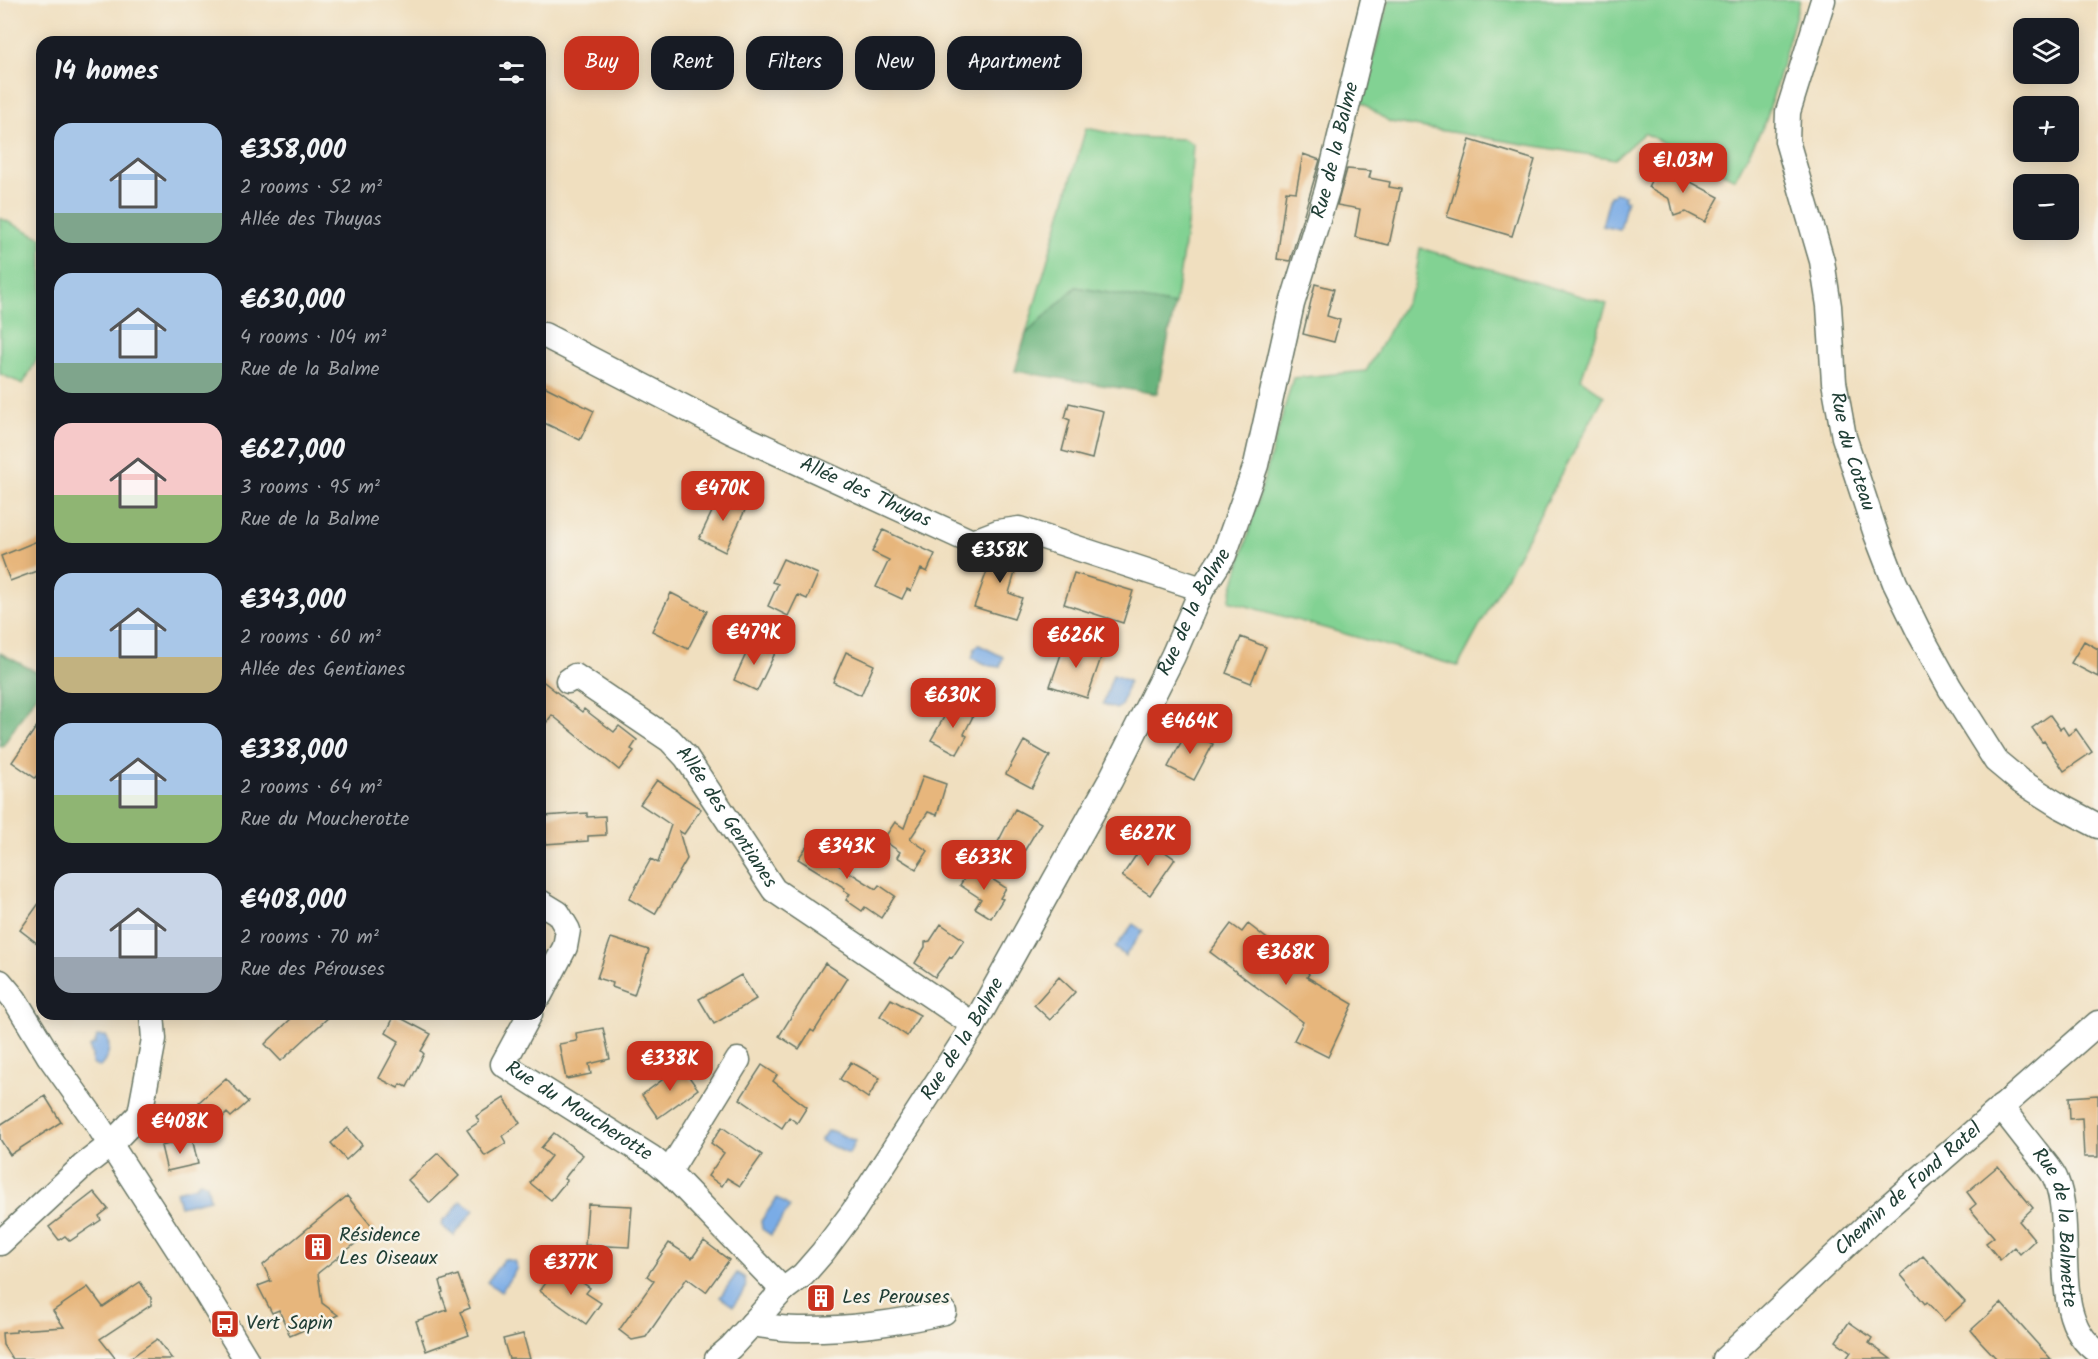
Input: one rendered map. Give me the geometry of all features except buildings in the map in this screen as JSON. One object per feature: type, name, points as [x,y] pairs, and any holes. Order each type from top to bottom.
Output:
[{"type":"street","name":"Rue de la Balme","points":[[717,1359],[783,1290],[810,1267],[853,1212],[974,1025],[1110,781],[1173,656],[1202,589],[1224,555],[1256,465],[1292,304],[1327,190],[1373,0]]},
{"type":"street","name":"Rue du Coteau","points":[[1823,0],[1788,111],[1787,141],[1821,261],[1829,306],[1834,382],[1844,437],[1872,524],[1895,583],[1920,634],[1950,688],[1996,760],[2020,781],[2098,826]]},
{"type":"street","name":"Allée des Thuyas","points":[[546,336],[732,432],[972,542],[998,532],[1019,529],[1202,589]]},
{"type":"street","name":"Allée des Gentianes","points":[[568,681],[575,676],[670,740],[686,757],[774,890],[974,1025]]},
{"type":"street","points":[[546,906],[558,913],[568,930],[565,947],[546,983]]},
{"type":"street","points":[[0,982],[15,1000],[49,1056],[110,1145],[246,1359]]},
{"type":"street","points":[[0,1243],[82,1166],[110,1145],[140,1114],[154,1039],[152,1020]]},
{"type":"street","name":"Rue du Moucherotte","points":[[527,1020],[503,1064],[652,1158],[669,1172],[783,1290]]},
{"type":"street","name":"Chemin de Fond Ratel","points":[[1725,1359],[1875,1218],[2098,1023]]},
{"type":"street","name":"Rue du Moucherotte","points":[[669,1172],[738,1060]]},
{"type":"street","name":"Rue de la Balmette","points":[[2001,1107],[2056,1178],[2061,1198],[2069,1308],[2080,1335],[2098,1352]]},
{"type":"street","points":[[752,1324],[798,1329],[874,1324],[916,1319],[944,1312]]},
{"type":"green space","points":[[1389,0],[1800,0],[1766,121],[1735,179],[1644,133],[1615,159],[1390,122],[1361,102]]},
{"type":"green space","points":[[1086,128],[1130,137],[1184,139],[1193,144],[1188,218],[1175,305],[1076,287],[1026,334]]},
{"type":"green space","points":[[0,218],[36,235],[36,361],[23,384],[0,374]]},
{"type":"green space","points":[[1420,248],[1607,304],[1581,379],[1604,396],[1458,666],[1229,601],[1293,378],[1366,371],[1414,287]]},
{"type":"green space","points":[[1076,287],[1175,305],[1157,394],[1015,371],[1026,334]]},
{"type":"green space","points":[[0,653],[36,672],[36,695],[2,747],[0,746]]},
{"type":"water","points":[[1614,193],[1625,195],[1624,199],[1627,200],[1620,230],[1602,226],[1610,196]]},
{"type":"water","points":[[979,645],[1003,657],[1000,667],[990,666],[972,658],[975,648]]},
{"type":"water","points":[[1113,675],[1129,681],[1121,706],[1116,709],[1103,704]]},
{"type":"water","points":[[1133,924],[1143,931],[1125,956],[1115,948]]},
{"type":"water","points":[[97,1036],[106,1036],[109,1044],[107,1056],[100,1067],[92,1064],[89,1047],[95,1044]]},
{"type":"water","points":[[827,1131],[855,1141],[849,1154],[820,1141]]},
{"type":"water","points":[[200,1181],[207,1184],[210,1199],[180,1206],[176,1191],[196,1186]]},
{"type":"water","points":[[777,1198],[790,1207],[771,1235],[762,1229],[761,1221]]},
{"type":"water","points":[[461,1201],[474,1210],[454,1236],[442,1226],[443,1220]]},
{"type":"water","points":[[504,1259],[514,1261],[517,1268],[501,1292],[487,1282]]},
{"type":"water","points":[[737,1273],[745,1278],[746,1288],[733,1306],[720,1297]]},
{"type":"place","name":"Résidence Les Oiseaux","points":[[318,1247]]},
{"type":"place","name":"Les Perouses","points":[[821,1298]]},
{"type":"place","name":"Vert Sapin","points":[[225,1324]]}]
